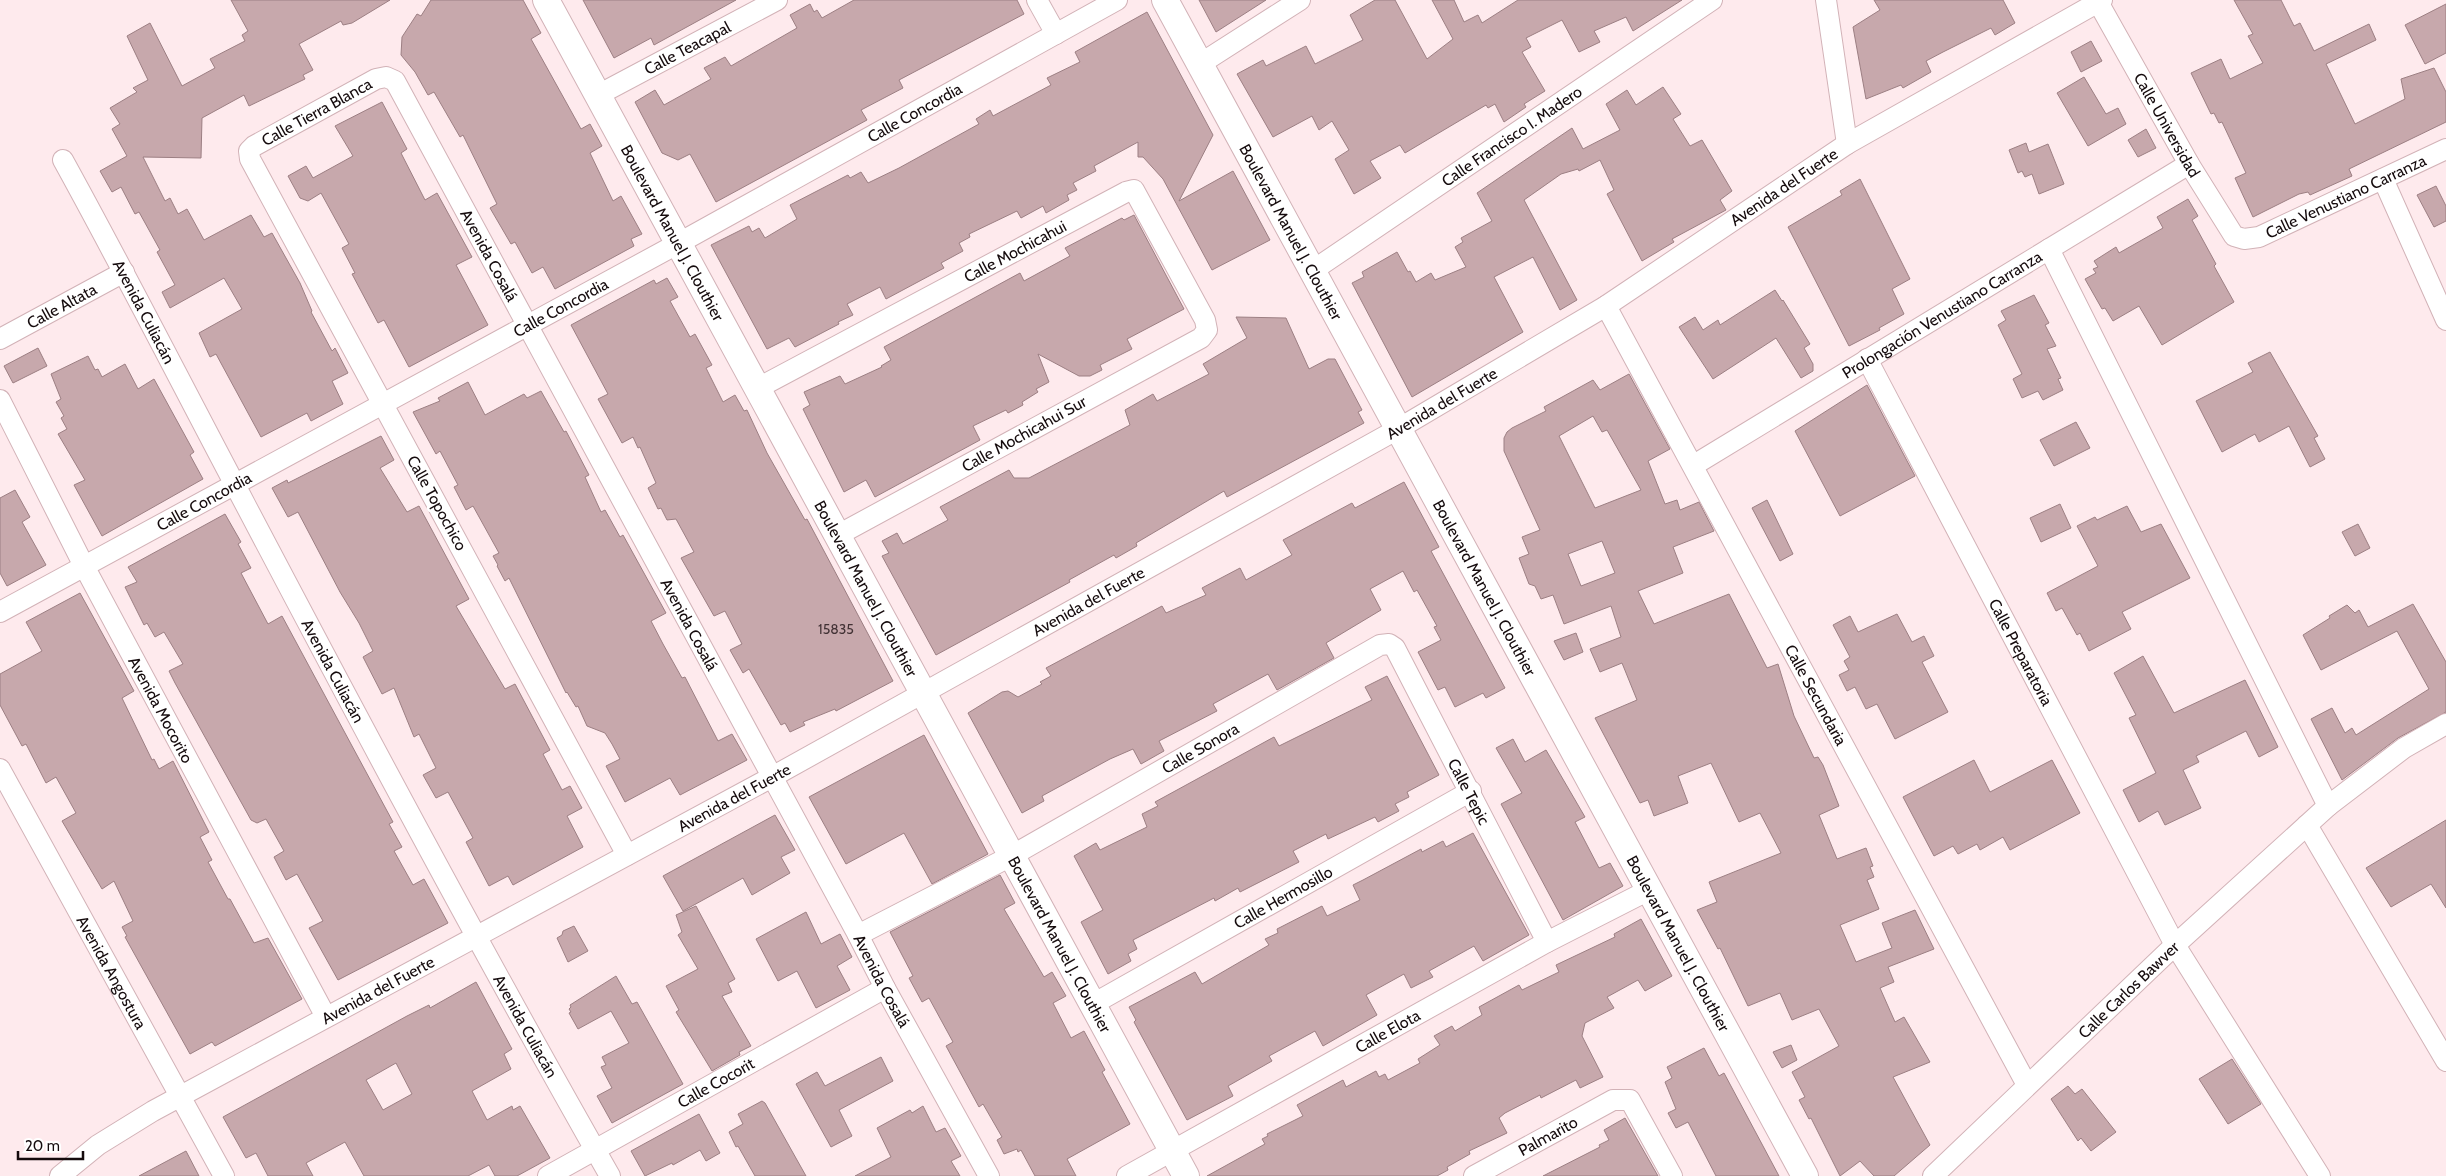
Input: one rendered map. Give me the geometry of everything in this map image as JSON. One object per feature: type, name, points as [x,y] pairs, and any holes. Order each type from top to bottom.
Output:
[{"type":"main road","name":"Boulevard Manuel J. Clouthier","points":[[546,0],[1186,1176]]},
{"type":"main road","name":"Boulevard Manuel J. Clouthier","points":[[1165,0],[1804,1176]]},
{"type":"street","name":"Calle Teacapal","points":[[598,95],[777,0]]},
{"type":"street","points":[[1037,0],[1056,34]]},
{"type":"street","name":"Calle Concordia","points":[[0,612],[679,242],[1117,0]]},
{"type":"street","points":[[1200,64],[1300,0]]},
{"type":"street","name":"Calle Francisco I. Madero","points":[[1312,271],[1712,0]]},
{"type":"street","points":[[1826,0],[1847,144]]},
{"type":"street","name":"Avenida del Fuerte","points":[[60,1176],[98,1145],[180,1097],[772,777],[1398,429],[1606,306],[1847,144],[2100,1]]},
{"type":"street","name":"Calle Universidad","points":[[2100,1],[2189,164],[2234,236],[2244,239]]},
{"type":"street","name":"Calle Tierra Blanca","points":[[249,151],[254,146],[376,79],[386,77]]},
{"type":"street","name":"Avenida Cosalá","points":[[386,77],[395,81],[528,324],[885,988],[990,1176]]},
{"type":"street","name":"Calle Venustiano Carranza","points":[[2244,239],[2259,237],[2446,149]]},
{"type":"street","name":"Calle Topochico","points":[[249,151],[250,159],[627,854]]},
{"type":"street","name":"Avenida Culiacán","points":[[63,160],[477,937],[610,1176]]},
{"type":"street","name":"Prolongación Venustiano Carranza","points":[[1694,466],[2189,164]]},
{"type":"street","points":[[2383,179],[2446,320]]},
{"type":"street","name":"Calle Mochicahui","points":[[758,388],[1126,192],[1134,190],[1205,320],[1207,330]]},
{"type":"street","points":[[2049,249],[2328,806]]},
{"type":"street","name":"Calle Altata","points":[[0,339],[124,272]]},
{"type":"street","name":"Calle Secundaria","points":[[1606,306],[2027,1085]]},
{"type":"street","name":"Calle Mochicahui Sur","points":[[838,535],[1201,338],[1207,330]]},
{"type":"street","name":"Calle Preparatoria","points":[[1867,359],[2175,945],[2320,1176]]},
{"type":"street","name":"Avenida Mocorito","points":[[0,400],[84,566],[326,1017]]},
{"type":"street","name":"Calle Tepic","points":[[1389,644],[1395,648],[1547,942]]},
{"type":"street","name":"Calle Sonora","points":[[858,935],[1013,855],[1380,645],[1389,644]]},
{"type":"street","name":"Calle Carlos Bawver","points":[[1933,1176],[2175,945],[2328,806],[2404,748],[2446,724]]},
{"type":"street","name":"Avenida Angostura","points":[[0,769],[224,1176]]},
{"type":"street","name":"Calle Hermosillo","points":[[1093,1004],[1470,792]]},
{"type":"street","points":[[2307,825],[2446,1061]]},
{"type":"street","name":"Calle Elota","points":[[1128,1176],[1547,942],[1649,890]]},
{"type":"street","name":"Calle Cocorit","points":[[548,1176],[885,988]]},
{"type":"street","name":"Palmarito","points":[[1474,1176],[1613,1100],[1622,1098],[1630,1100],[1672,1176]]},
{"type":"building","points":[[231,0],[390,0],[352,23],[343,25],[341,21],[299,44],[313,70],[303,75],[305,79],[249,106],[244,95],[202,118],[201,158],[143,157],[165,201],[170,198],[178,214],[187,209],[204,240],[251,215],[264,237],[272,233],[300,283],[311,312],[332,351],[335,348],[348,373],[332,381],[343,404],[311,421],[307,413],[261,437],[216,354],[210,357],[199,333],[242,309],[224,278],[170,308],[162,292],[175,285],[157,252],[160,250],[139,212],[135,214],[121,187],[112,192],[100,171],[127,156],[112,129],[120,124],[110,108],[137,92],[133,88],[148,80],[127,36],[150,23],[182,86],[215,68],[210,59],[245,41],[242,35],[248,31]]},
{"type":"building","points":[[431,0],[523,0],[541,33],[531,39],[581,129],[590,124],[602,146],[590,153],[613,201],[621,196],[642,234],[631,239],[634,246],[555,289],[543,267],[532,273],[515,242],[511,244],[490,208],[497,204],[463,135],[460,137],[434,92],[428,95],[415,72],[401,55],[402,37],[417,14],[421,16]]},
{"type":"building","points":[[583,0],[736,0],[654,45],[651,38],[614,58]]},
{"type":"building","points":[[854,0],[1017,0],[1024,14],[899,80],[903,88],[861,110],[867,120],[716,202],[690,154],[678,160],[662,153],[635,102],[655,90],[664,105],[711,79],[704,68],[725,57],[731,66],[797,28],[790,15],[810,4],[814,12],[817,10],[822,18]]},
{"type":"building","points":[[1199,0],[1266,0],[1216,32]]},
{"type":"building","points":[[1375,0],[1395,0],[1427,59],[1453,39],[1432,0],[1454,0],[1464,22],[1478,15],[1482,23],[1518,0],[1682,0],[1633,31],[1626,17],[1594,31],[1600,42],[1579,52],[1562,20],[1526,38],[1531,47],[1522,52],[1545,91],[1524,104],[1526,107],[1504,122],[1495,104],[1488,108],[1486,105],[1405,153],[1400,145],[1370,161],[1381,178],[1354,194],[1335,159],[1349,150],[1332,121],[1319,130],[1312,116],[1273,137],[1237,74],[1263,60],[1266,66],[1306,46],[1315,64],[1363,40],[1350,15]]},
{"type":"building","points":[[1874,0],[2003,0],[2015,23],[1995,35],[1991,28],[1926,61],[1931,72],[1903,88],[1901,85],[1866,99],[1853,27],[1880,10]]},
{"type":"building","points":[[2234,0],[2281,0],[2294,26],[2300,23],[2314,51],[2369,24],[2376,40],[2326,64],[2355,124],[2405,99],[2401,79],[2434,68],[2446,92],[2446,122],[2349,169],[2352,176],[2310,195],[2308,192],[2299,194],[2253,217],[2235,178],[2246,173],[2222,122],[2219,123],[2214,113],[2211,114],[2191,73],[2221,59],[2230,79],[2263,63],[2248,36],[2253,34]]},
{"type":"building","points":[[2446,4],[2446,53],[2425,64],[2405,25]]},
{"type":"building","points":[[1147,12],[1213,135],[1179,201],[1233,171],[1270,240],[1212,270],[1163,179],[1143,157],[1138,157],[1138,142],[1094,166],[1096,171],[1073,183],[1077,190],[1067,195],[1069,200],[1046,213],[1043,206],[1021,218],[1017,211],[969,234],[970,237],[959,243],[963,251],[941,263],[944,268],[886,299],[880,287],[847,304],[853,315],[795,347],[789,338],[767,349],[711,245],[749,226],[752,232],[759,228],[765,238],[797,219],[790,205],[848,175],[850,178],[861,172],[868,183],[899,168],[979,124],[976,119],[990,110],[993,116],[1051,85],[1047,78],[1080,62],[1075,52]]},
{"type":"building","points":[[2091,41],[2102,61],[2081,72],[2071,52]]},
{"type":"building","points":[[2084,77],[2106,114],[2118,108],[2126,124],[2088,146],[2057,93]]},
{"type":"building","points":[[1663,87],[1681,114],[1673,119],[1690,146],[1702,140],[1732,191],[1720,200],[1726,210],[1672,239],[1674,242],[1642,261],[1607,194],[1614,190],[1600,160],[1579,171],[1578,169],[1561,174],[1524,200],[1577,300],[1560,310],[1533,257],[1494,277],[1523,332],[1412,397],[1352,283],[1364,277],[1362,272],[1397,252],[1416,282],[1431,273],[1435,280],[1466,267],[1455,247],[1463,242],[1461,238],[1492,221],[1477,193],[1572,128],[1583,149],[1620,130],[1606,104],[1627,90],[1636,105]]},
{"type":"building","points":[[382,102],[407,149],[401,153],[425,200],[437,193],[472,257],[456,265],[488,325],[409,367],[384,320],[378,323],[352,274],[355,273],[342,248],[349,244],[321,193],[308,201],[300,198],[288,176],[306,166],[313,178],[353,156],[335,126]]},
{"type":"building","points":[[2146,129],[2156,148],[2138,157],[2128,140]]},
{"type":"building","points":[[2026,143],[2029,152],[2048,144],[2064,184],[2039,194],[2032,174],[2025,177],[2022,171],[2018,173],[2009,150]]},
{"type":"building","points":[[1860,179],[1910,279],[1892,289],[1904,314],[1879,328],[1880,330],[1849,346],[1788,227],[1842,195],[1840,191]]},
{"type":"building","points":[[2436,186],[2446,206],[2446,221],[2434,227],[2417,195]]},
{"type":"building","points":[[2188,199],[2198,216],[2192,220],[2234,302],[2162,345],[2139,306],[2113,321],[2105,308],[2102,309],[2085,279],[2096,273],[2093,269],[2098,267],[2094,261],[2116,247],[2119,253],[2163,228],[2157,217]]},
{"type":"building","points":[[1134,215],[1184,309],[1127,339],[1132,349],[1100,365],[1102,370],[1090,376],[1079,376],[1038,354],[1049,382],[1036,389],[1038,392],[1022,402],[1023,405],[1008,413],[1006,410],[973,426],[980,440],[875,497],[866,480],[844,492],[803,409],[810,405],[804,392],[840,376],[845,384],[882,367],[891,360],[884,347],[1020,273],[1024,281],[1070,256],[1065,248],[1122,218],[1124,220]]},
{"type":"building","points":[[667,278],[678,297],[670,301],[690,337],[695,334],[712,365],[706,368],[723,402],[735,395],[744,411],[747,410],[767,453],[805,520],[807,519],[893,681],[836,711],[835,709],[803,722],[805,725],[790,732],[785,723],[781,725],[749,669],[743,673],[730,650],[742,644],[725,611],[714,616],[681,558],[694,552],[676,519],[667,520],[661,508],[658,509],[648,488],[656,483],[640,447],[638,448],[633,437],[622,443],[598,399],[608,394],[571,325],[654,280],[656,284]]},
{"type":"building","points":[[1775,290],[1810,344],[1804,348],[1813,364],[1813,371],[1801,378],[1776,338],[1713,379],[1679,327],[1695,317],[1703,330],[1718,320],[1720,325]]},
{"type":"building","points":[[2034,295],[2049,323],[2045,325],[2056,346],[2047,349],[2061,378],[2058,379],[2063,390],[2043,400],[2038,391],[2022,398],[2013,379],[2022,374],[1998,325],[2006,320],[2001,311]]},
{"type":"building","points":[[1236,317],[1286,318],[1309,369],[1328,359],[1335,359],[1362,410],[1358,412],[1364,423],[1227,497],[1224,491],[1136,543],[1137,546],[1116,558],[1114,555],[1069,580],[1070,582],[936,655],[882,556],[889,553],[882,541],[897,533],[903,544],[948,520],[940,507],[1009,470],[1014,478],[1029,478],[1130,425],[1125,410],[1153,394],[1157,401],[1209,374],[1203,364],[1247,338]]},
{"type":"building","points":[[38,348],[47,366],[13,383],[4,366]]},
{"type":"building","points":[[2270,352],[2318,436],[2314,438],[2325,459],[2310,467],[2289,426],[2259,442],[2255,434],[2222,452],[2196,401],[2253,372],[2248,363]]},
{"type":"building","points":[[88,356],[95,370],[98,369],[102,377],[125,364],[138,389],[154,379],[194,452],[190,455],[203,479],[102,536],[74,485],[85,480],[58,434],[67,429],[61,418],[64,416],[56,402],[61,399],[51,374]]},
{"type":"building","points":[[1629,374],[1670,449],[1648,461],[1665,504],[1677,500],[1680,510],[1699,502],[1714,531],[1673,547],[1683,573],[1638,591],[1654,624],[1729,594],[1767,668],[1778,664],[1794,716],[1814,758],[1818,757],[1823,765],[1839,806],[1819,815],[1837,859],[1866,848],[1873,866],[1870,867],[1874,877],[1867,880],[1879,909],[1840,925],[1856,962],[1892,948],[1882,923],[1915,910],[1934,949],[1888,967],[1894,982],[1880,988],[1895,1022],[1904,1017],[1930,1062],[1893,1077],[1930,1145],[1894,1176],[1874,1176],[1860,1161],[1840,1176],[1811,1118],[1809,1119],[1799,1100],[1805,1097],[1792,1072],[1839,1046],[1819,1009],[1792,1020],[1780,993],[1748,1006],[1720,948],[1718,949],[1697,910],[1717,902],[1709,882],[1781,853],[1760,813],[1739,822],[1711,763],[1678,776],[1688,803],[1654,816],[1648,800],[1640,803],[1595,718],[1637,700],[1622,663],[1600,672],[1590,649],[1621,637],[1611,606],[1564,624],[1553,595],[1541,599],[1535,586],[1529,584],[1519,558],[1529,554],[1522,537],[1540,530],[1504,451],[1504,438],[1512,428],[1546,411],[1544,407],[1593,380],[1600,390]],"holes":[[[1593,416],[1602,432],[1607,430],[1641,490],[1595,508],[1559,436]],[[1602,541],[1615,573],[1581,586],[1568,554]]]},
{"type":"building","points":[[468,382],[485,415],[524,394],[527,398],[541,391],[564,432],[566,431],[589,475],[585,477],[601,512],[605,510],[620,537],[623,535],[666,613],[651,621],[663,644],[682,678],[685,677],[718,741],[732,734],[747,760],[680,795],[670,778],[625,802],[606,766],[620,759],[612,744],[605,733],[587,726],[578,706],[576,707],[566,693],[509,578],[505,581],[497,566],[493,556],[499,553],[473,506],[466,510],[454,487],[458,485],[440,451],[436,454],[413,412],[440,401],[438,398]]},
{"type":"building","points":[[1867,385],[1915,476],[1840,516],[1795,431]]},
{"type":"building","points":[[2076,422],[2090,448],[2054,466],[2040,440]]},
{"type":"building","points":[[381,436],[394,460],[380,468],[407,512],[419,506],[469,599],[456,606],[505,689],[515,684],[550,750],[543,754],[562,790],[570,786],[582,808],[567,816],[583,847],[513,885],[508,876],[489,886],[466,842],[473,838],[448,792],[436,798],[423,775],[436,768],[419,734],[414,737],[394,688],[382,694],[363,657],[373,651],[359,623],[340,592],[298,512],[288,517],[272,488],[287,480],[288,483]]},
{"type":"building","points":[[1404,482],[1439,547],[1431,551],[1505,688],[1486,698],[1483,693],[1455,707],[1445,687],[1438,690],[1418,652],[1441,640],[1434,627],[1437,626],[1417,590],[1414,592],[1403,571],[1370,589],[1381,610],[1326,643],[1334,658],[1277,690],[1268,674],[1213,704],[1217,711],[1159,741],[1164,751],[1141,764],[1133,749],[1110,759],[1042,796],[1044,801],[1022,813],[968,713],[1002,692],[1008,691],[1018,697],[1042,684],[1040,682],[1051,676],[1046,668],[1162,606],[1166,613],[1206,595],[1202,588],[1240,568],[1246,580],[1292,555],[1283,540],[1352,503],[1355,508]]},
{"type":"building","points":[[15,490],[30,517],[22,522],[46,565],[7,586],[0,573],[0,498]]},
{"type":"building","points":[[1767,500],[1793,554],[1780,561],[1752,508]]},
{"type":"building","points":[[2060,504],[2071,528],[2041,542],[2030,518]]},
{"type":"building","points":[[2127,506],[2141,532],[2161,524],[2190,578],[2122,612],[2131,629],[2089,651],[2080,633],[2077,635],[2062,608],[2056,611],[2047,593],[2098,566],[2077,526],[2095,517],[2097,520]]},
{"type":"building","points":[[225,514],[241,542],[238,544],[251,568],[241,573],[268,624],[282,616],[393,822],[389,824],[402,847],[394,851],[413,885],[424,879],[448,923],[338,980],[309,928],[323,921],[297,874],[286,880],[274,857],[284,851],[266,819],[257,823],[251,820],[169,671],[183,664],[164,632],[155,637],[147,623],[144,625],[125,587],[137,582],[128,567]]},
{"type":"building","points":[[2358,524],[2370,548],[2355,556],[2342,532]]},
{"type":"building","points":[[80,593],[134,691],[122,698],[152,760],[154,759],[159,769],[173,761],[209,832],[200,837],[212,860],[208,862],[228,899],[230,899],[254,943],[268,938],[302,999],[215,1046],[212,1042],[190,1054],[125,937],[127,936],[122,927],[133,921],[114,881],[102,889],[62,821],[76,813],[56,777],[46,783],[26,744],[22,746],[0,705],[0,674],[42,651],[26,622]]},
{"type":"building","points":[[2413,604],[2446,662],[2446,712],[2398,738],[2342,780],[2311,719],[2332,708],[2345,733],[2352,728],[2356,735],[2429,689],[2397,631],[2321,670],[2303,635],[2347,605],[2355,613],[2359,610],[2368,627]]},
{"type":"building","points":[[1897,614],[1912,642],[1924,636],[1934,656],[1922,662],[1948,712],[1895,739],[1877,704],[1866,709],[1855,687],[1847,691],[1839,675],[1849,670],[1844,661],[1850,657],[1833,625],[1850,616],[1858,632]]},
{"type":"building","points":[[1576,633],[1583,652],[1564,660],[1554,641]]},
{"type":"building","points":[[2143,656],[2174,713],[2245,680],[2278,747],[2259,757],[2246,731],[2196,756],[2199,762],[2183,770],[2201,808],[2165,825],[2158,811],[2139,822],[2123,790],[2156,773],[2129,718],[2136,715],[2114,673]]},
{"type":"building","points":[[1387,676],[1439,775],[1407,792],[1409,797],[1395,804],[1399,811],[1378,822],[1375,817],[1328,839],[1326,834],[1293,851],[1299,862],[1240,892],[1238,888],[1215,901],[1214,898],[1133,940],[1137,949],[1128,954],[1131,961],[1108,974],[1081,922],[1103,910],[1074,856],[1096,843],[1100,850],[1147,827],[1142,814],[1158,806],[1155,802],[1274,737],[1279,746],[1372,700],[1365,687]]},
{"type":"building","points":[[924,735],[988,854],[932,884],[904,833],[846,864],[809,797]]},
{"type":"building","points":[[1513,739],[1525,762],[1546,750],[1585,817],[1575,822],[1599,868],[1610,863],[1623,886],[1563,920],[1501,804],[1522,793],[1496,748]]},
{"type":"building","points":[[1974,760],[1990,792],[2052,760],[2080,813],[2010,850],[2003,837],[1980,850],[1977,844],[1958,854],[1953,846],[1934,856],[1903,797]]},
{"type":"building","points":[[775,815],[795,850],[781,857],[790,873],[752,895],[743,878],[683,911],[663,876]]},
{"type":"building","points":[[2446,820],[2446,908],[2431,884],[2391,907],[2366,868]]},
{"type":"building","points":[[1473,833],[1529,935],[1483,961],[1474,946],[1429,971],[1433,977],[1411,988],[1404,974],[1366,995],[1377,1015],[1323,1046],[1315,1031],[1269,1056],[1272,1061],[1228,1086],[1233,1096],[1187,1120],[1134,1022],[1136,1020],[1129,1007],[1195,972],[1202,984],[1269,945],[1265,939],[1278,933],[1277,929],[1322,906],[1327,916],[1360,900],[1353,885],[1421,849],[1422,852],[1443,841],[1446,847]]},
{"type":"building","points":[[1000,875],[1015,903],[1004,909],[1044,977],[1052,972],[1066,996],[1053,1003],[1071,1038],[1084,1031],[1105,1070],[1102,1072],[1130,1124],[1067,1159],[1076,1176],[1035,1176],[1021,1150],[1018,1152],[1017,1149],[1004,1154],[997,1140],[1002,1137],[983,1104],[979,1107],[946,1046],[953,1042],[929,998],[922,1002],[909,978],[913,976],[890,932]]},
{"type":"building","points":[[696,906],[735,979],[728,983],[732,992],[722,996],[751,1046],[739,1052],[740,1055],[712,1071],[676,1012],[679,1010],[666,986],[698,969],[678,935],[682,932],[676,915]]},
{"type":"building","points":[[806,912],[821,944],[840,934],[852,957],[837,966],[850,990],[816,1008],[797,971],[778,981],[756,939]]},
{"type":"building","points":[[1641,919],[1672,976],[1645,991],[1638,980],[1607,997],[1614,1008],[1585,1023],[1582,1036],[1603,1077],[1580,1088],[1576,1080],[1541,1098],[1540,1095],[1505,1113],[1499,1118],[1507,1133],[1469,1151],[1470,1154],[1447,1167],[1448,1170],[1437,1176],[1207,1176],[1265,1144],[1262,1139],[1268,1136],[1267,1134],[1303,1116],[1297,1105],[1343,1080],[1346,1087],[1376,1071],[1379,1077],[1385,1074],[1388,1080],[1420,1063],[1418,1059],[1440,1045],[1434,1036],[1452,1026],[1455,1031],[1482,1015],[1479,1007],[1519,985],[1522,990],[1559,972],[1556,965],[1615,937],[1614,934]]},
{"type":"building","points":[[574,926],[588,951],[568,962],[557,938],[562,935],[563,931]]},
{"type":"building","points":[[616,976],[632,1004],[637,1002],[683,1084],[612,1123],[597,1096],[612,1088],[601,1067],[606,1065],[602,1057],[629,1043],[611,1011],[578,1029],[569,1013],[571,1012],[569,1009],[570,1005]]},
{"type":"building","points":[[476,982],[512,1049],[504,1054],[511,1069],[472,1091],[487,1120],[512,1106],[513,1110],[520,1106],[550,1158],[517,1176],[495,1176],[489,1165],[468,1176],[364,1176],[345,1142],[306,1163],[313,1176],[268,1176],[256,1153],[246,1158],[223,1117],[407,1016],[429,1005],[430,1008]],"holes":[[[396,1063],[412,1094],[383,1110],[366,1080]]]},
{"type":"building","points":[[1791,1045],[1797,1060],[1782,1068],[1773,1052]]},
{"type":"building","points":[[1704,1048],[1719,1076],[1724,1073],[1779,1176],[1716,1176],[1688,1122],[1676,1128],[1668,1113],[1676,1109],[1665,1082],[1672,1078],[1667,1067]]},
{"type":"building","points":[[881,1057],[893,1081],[839,1110],[852,1136],[831,1147],[796,1084],[817,1072],[825,1086]]},
{"type":"building","points":[[2232,1059],[2261,1104],[2228,1124],[2199,1079]]},
{"type":"building","points":[[2068,1086],[2075,1094],[2082,1089],[2116,1132],[2091,1151],[2081,1138],[2078,1141],[2051,1099]]},
{"type":"building","points":[[762,1101],[765,1103],[806,1176],[755,1176],[738,1146],[736,1147],[729,1132],[743,1124],[738,1114]]},
{"type":"building","points":[[923,1106],[936,1132],[945,1128],[961,1156],[951,1161],[960,1176],[855,1176],[891,1157],[877,1128],[910,1110],[912,1113]]},
{"type":"building","points":[[699,1114],[720,1153],[706,1161],[700,1150],[673,1165],[672,1163],[645,1176],[631,1151]]},
{"type":"building","points":[[1625,1118],[1658,1176],[1543,1176],[1600,1147],[1599,1145],[1609,1140],[1604,1130]]},
{"type":"building","points":[[186,1151],[199,1176],[139,1176],[169,1160]]}]
